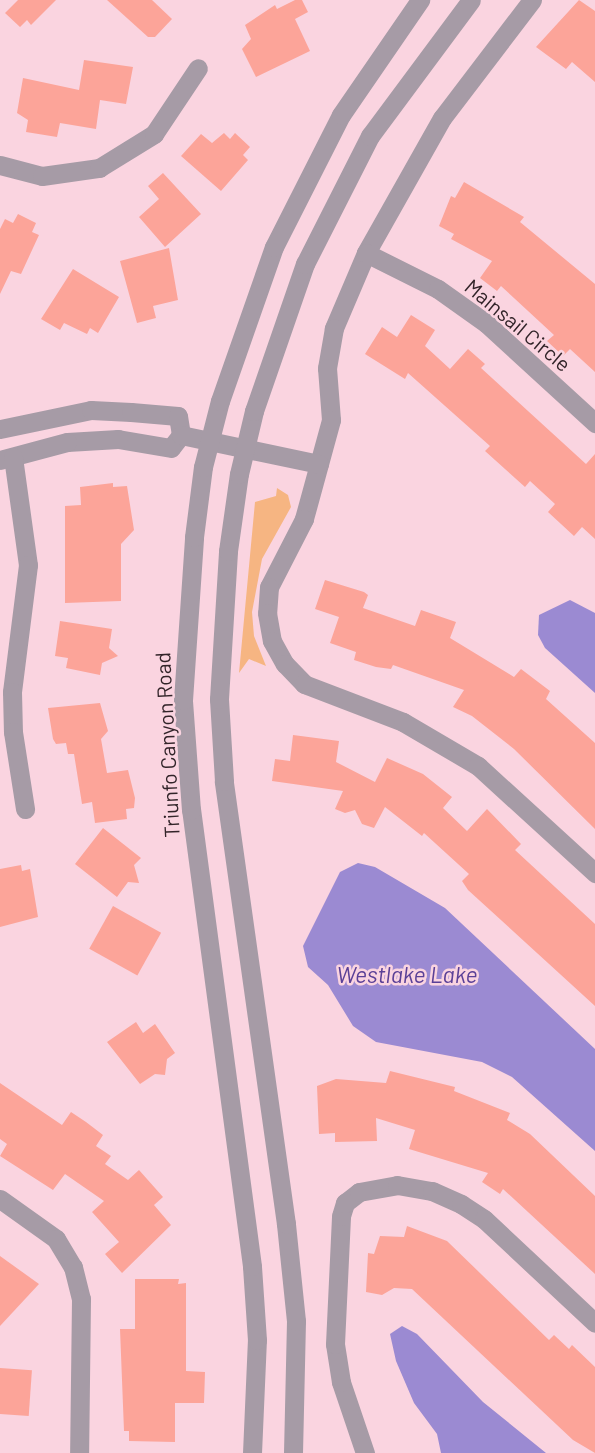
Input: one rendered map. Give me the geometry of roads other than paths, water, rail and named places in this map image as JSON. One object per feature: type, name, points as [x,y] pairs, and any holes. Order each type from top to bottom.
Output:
[{"type":"street","name":"Triunfo Canyon Road","points":[[252,1453],[257,1340],[252,1266],[191,810],[183,700],[194,537],[210,441],[245,322],[299,191],[341,115],[420,0]]},
{"type":"street","points":[[293,1453],[296,1321],[224,781],[219,699],[228,551],[244,448],[279,331],[337,197],[405,84],[471,0]]},
{"type":"street","points":[[533,0],[442,118],[366,253],[334,328],[327,368],[331,420],[304,519],[269,587],[272,641],[285,664],[304,684],[403,722],[478,766],[595,873]]},
{"type":"street","points":[[0,165],[42,176],[99,167],[154,134],[198,68]]},
{"type":"street","name":"Mainsail Circle","points":[[366,253],[438,289],[487,324],[595,423]]},
{"type":"street","points":[[0,429],[91,410],[131,411],[178,416],[181,435],[172,448],[118,439],[80,441],[6,458],[28,565],[12,692],[13,732],[25,809]]},
{"type":"street","points":[[181,435],[319,464]]},
{"type":"street","points":[[365,1453],[341,1382],[335,1344],[338,1240],[345,1203],[372,1187],[397,1185],[432,1191],[461,1204],[484,1219],[595,1323]]},
{"type":"street","points":[[0,1199],[56,1239],[73,1267],[81,1299],[79,1453]]},
{"type":"water","points":[[570,600],[595,613],[595,693],[545,648],[538,635],[539,615]]},
{"type":"water","name":"Westlake Lake","points":[[358,863],[375,867],[445,908],[595,1049],[595,1151],[512,1077],[482,1062],[376,1042],[353,1026],[328,985],[308,967],[303,946],[340,872]]},
{"type":"water","points":[[402,1326],[417,1334],[483,1402],[546,1453],[441,1453],[437,1434],[414,1403],[396,1361],[390,1334]]}]
